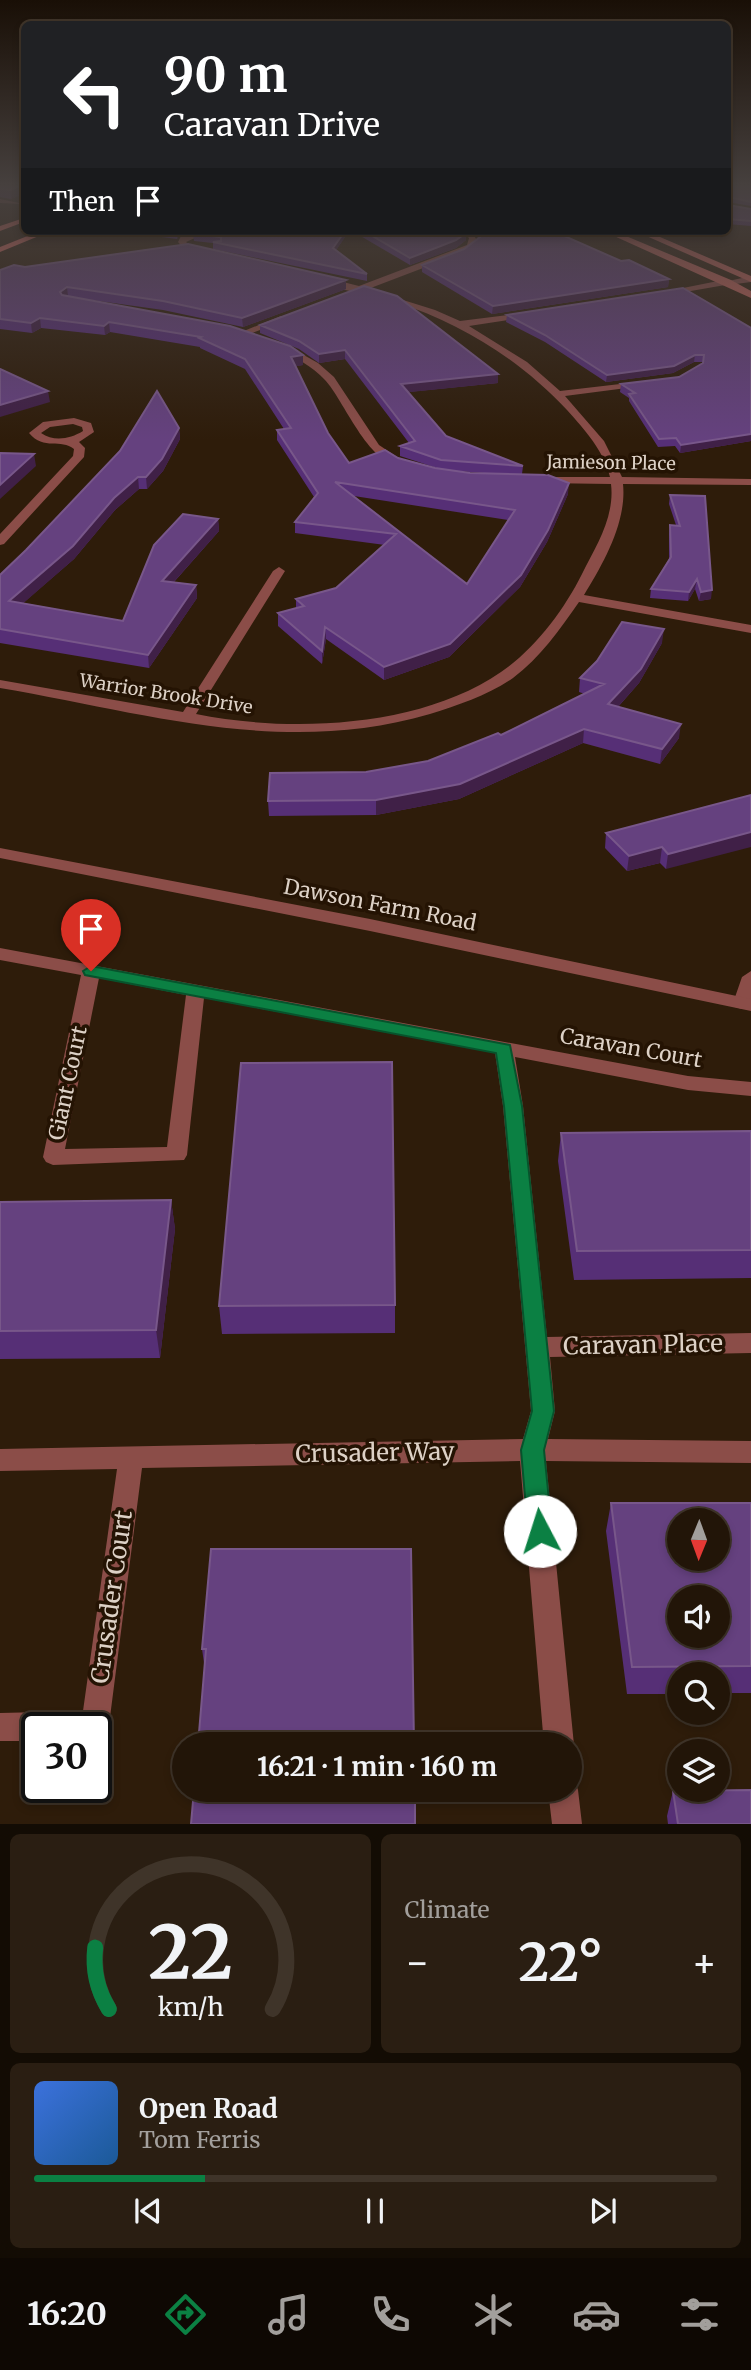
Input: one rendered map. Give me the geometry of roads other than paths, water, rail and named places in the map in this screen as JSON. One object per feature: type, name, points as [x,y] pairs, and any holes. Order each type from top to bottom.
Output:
[{"type":"main road","points":[[697,269],[728,282],[751,296]]},
{"type":"main road","points":[[728,269],[751,279]]},
{"type":"street","points":[[337,298],[413,269]]},
{"type":"street","name":"Warrior Brook Drive","points":[[0,684],[244,727],[317,728],[380,721],[440,706],[480,690],[516,668],[577,598],[609,530],[618,496],[612,462],[600,441],[559,394],[512,353],[461,324],[414,304],[311,277]]},
{"type":"street","points":[[649,295],[751,279]]},
{"type":"street","points":[[461,324],[543,311]]},
{"type":"street","points":[[259,339],[239,332],[290,316]]},
{"type":"street","points":[[271,343],[316,365],[330,379],[375,447],[408,467]]},
{"type":"street","points":[[559,394],[653,382]]},
{"type":"street","points":[[2,537],[79,457],[80,448],[71,440]]},
{"type":"street","name":"Jamieson Place","points":[[530,480],[751,482]]},
{"type":"street","points":[[187,717],[279,571]]},
{"type":"street","points":[[577,598],[751,629]]},
{"type":"street","name":"Dawson Farm Road","points":[[0,853],[746,1004]]},
{"type":"street","name":"Caravan Court","points":[[0,954],[688,1083],[751,1089]]},
{"type":"street","name":"Giant Court","points":[[91,971],[53,1157],[177,1155],[196,990]]},
{"type":"street","points":[[746,1004],[751,977]]},
{"type":"street","points":[[504,1049],[513,1106],[543,1411],[532,1450],[558,1732]]},
{"type":"street","name":"Caravan Place","points":[[536,1347],[751,1343]]},
{"type":"street","name":"Crusader Way","points":[[0,1460],[532,1450],[751,1451]]},
{"type":"street","name":"Crusader Court","points":[[0,1727],[95,1725],[131,1458]]},
{"type":"street","points":[[565,1802],[566,1824]]}]
